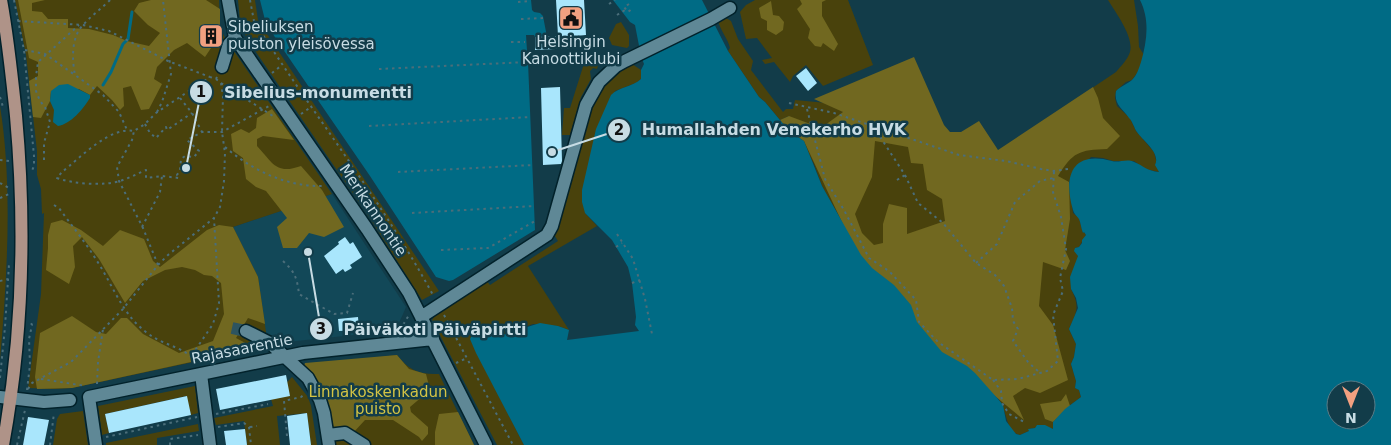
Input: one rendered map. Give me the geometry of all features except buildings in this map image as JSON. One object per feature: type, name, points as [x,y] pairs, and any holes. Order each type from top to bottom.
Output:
[{"type":"main road","points":[[0,0],[13,82],[22,206],[21,304],[5,398],[3,445]]},
{"type":"street","name":"Merikannontie","points":[[228,0],[235,38],[367,229],[433,338],[486,445]]},
{"type":"street","points":[[418,312],[439,305],[547,235],[552,226],[586,105],[603,76],[632,57],[730,8]]},
{"type":"street","points":[[219,73],[229,44],[235,38]]},
{"type":"street","points":[[246,331],[270,343],[308,378],[320,400],[329,440],[345,433],[364,445]]},
{"type":"street","name":"Rajasaarentie","points":[[92,390],[201,374],[303,353],[433,338]]},
{"type":"street","points":[[201,374],[206,440]]},
{"type":"street","points":[[92,390],[98,442]]},
{"type":"street","points":[[5,398],[44,402],[70,400]]},
{"type":"path","points":[[14,0],[24,50],[34,166]]},
{"type":"path","points":[[75,75],[73,49],[78,30],[110,0]]},
{"type":"path","points":[[156,113],[162,102],[171,74],[168,61],[163,0]]},
{"type":"path","points":[[250,0],[254,21],[420,270],[513,445]]},
{"type":"path","points":[[609,4],[614,0]]},
{"type":"path","points":[[518,2],[531,2]]},
{"type":"path","points":[[617,15],[626,9],[624,7],[629,4]]},
{"type":"path","points":[[626,9],[628,12],[633,8]]},
{"type":"path","points":[[521,19],[544,18]]},
{"type":"path","points":[[18,21],[79,24],[109,31],[168,61],[210,77]]},
{"type":"path","points":[[44,160],[44,144],[50,122],[45,107],[36,92],[38,62],[79,24]]},
{"type":"path","points":[[510,42],[526,42]]},
{"type":"path","points":[[24,50],[45,54],[103,95],[119,112],[127,130]]},
{"type":"path","points":[[379,69],[528,62]]},
{"type":"path","points":[[268,75],[283,65]]},
{"type":"path","points":[[201,374],[194,356],[196,349],[213,324],[219,302],[214,218],[222,198],[225,147],[222,132],[223,96],[219,73],[156,113],[145,124],[134,131],[127,130],[112,134],[62,172],[57,178],[65,181],[101,184],[119,181],[146,170],[146,178],[162,176],[179,178],[177,175],[180,170],[181,159],[185,156],[194,157],[199,151],[187,140],[202,132],[222,132],[273,104]]},
{"type":"path","points":[[221,83],[278,119]]},
{"type":"path","points":[[0,97],[4,112]]},
{"type":"path","points":[[180,98],[192,113],[202,132]]},
{"type":"path","points":[[789,103],[807,109],[834,113],[959,155],[1006,161],[1041,169],[1068,169]]},
{"type":"path","points":[[807,109],[825,179],[844,210],[868,258],[889,271],[916,300],[919,322],[938,342],[993,380],[1001,391],[1002,403],[1009,414],[1026,423]]},
{"type":"path","points":[[145,124],[150,133],[156,138],[166,128],[167,130],[192,113]]},
{"type":"path","points":[[369,126],[530,117]]},
{"type":"path","points":[[874,126],[905,175],[918,203],[944,223],[976,263],[994,275],[1004,286],[1012,308],[1013,321],[1018,329],[1013,341],[1028,362],[1040,373]]},
{"type":"path","points":[[134,131],[132,140],[117,167],[119,181],[142,227],[158,266]]},
{"type":"path","points":[[225,147],[253,168],[274,178],[299,184],[330,186]]},
{"type":"path","points":[[0,160],[8,161]]},
{"type":"path","points":[[398,172],[533,165]]},
{"type":"path","points":[[993,380],[1018,379],[1047,371],[1058,361],[1053,315],[1063,291],[1060,278],[1066,249],[1061,217],[1053,192],[1054,170]]},
{"type":"path","points":[[897,180],[905,175]]},
{"type":"path","points":[[142,227],[160,192],[162,176]]},
{"type":"path","points":[[976,263],[997,244],[1015,202],[1040,181],[1054,178]]},
{"type":"path","points":[[0,184],[10,188],[9,202]]},
{"type":"path","points":[[0,198],[9,194]]},
{"type":"path","points":[[54,205],[59,208],[98,261],[123,309],[134,321],[151,336],[194,356]]},
{"type":"path","points":[[412,213],[534,206]]},
{"type":"path","points":[[32,325],[29,339],[30,365],[27,392],[32,383],[71,362],[123,309],[168,255],[214,218]]},
{"type":"path","points":[[441,250],[488,248],[535,221]]},
{"type":"path","points":[[617,234],[633,259],[646,299],[652,334]]},
{"type":"path","points":[[616,247],[622,242]]},
{"type":"path","points":[[0,378],[6,327],[9,261]]},
{"type":"path","points":[[283,261],[297,278],[300,294],[334,314],[347,313],[353,293]]},
{"type":"path","points":[[0,281],[8,279]]},
{"type":"path","points":[[632,283],[640,280]]},
{"type":"path","points":[[397,335],[411,311],[418,312]]},
{"type":"path","points":[[40,379],[92,390],[103,329]]},
{"type":"path","points":[[453,364],[467,358]]},
{"type":"path","points":[[287,436],[284,402],[301,398],[308,392]]},
{"type":"path","points":[[212,415],[268,404]]},
{"type":"path","points":[[17,445],[25,409]]},
{"type":"path","points":[[50,445],[54,411]]},
{"type":"path","points":[[98,442],[182,420]]},
{"type":"path","points":[[213,428],[244,423],[249,427],[251,445]]},
{"type":"path","points":[[249,427],[257,426]]},
{"type":"path","points":[[170,445],[170,440],[206,440]]},
{"type":"shaded area","points":[[260,0],[531,0],[532,10],[543,16],[547,37],[526,35],[527,51],[530,51],[528,62],[535,230],[453,280],[449,281],[436,277],[370,176],[276,39],[265,20]]},
{"type":"shaded area","points":[[613,0],[702,0],[728,51],[759,97],[789,131],[804,141],[822,186],[861,255],[872,268],[894,285],[911,305],[917,322],[942,352],[967,366],[998,399],[1003,405],[1006,421],[1016,434],[1020,435],[1029,431],[1028,429],[1035,428],[1037,425],[1045,425],[1053,429],[1053,422],[1065,409],[1081,397],[1079,390],[1075,388],[1076,381],[1071,364],[1076,344],[1069,329],[1078,308],[1076,298],[1071,289],[1070,277],[1078,256],[1074,251],[1075,248],[1079,247],[1086,235],[1083,233],[1079,219],[1073,211],[1070,198],[1070,177],[1074,169],[1079,163],[1088,159],[1098,159],[1131,161],[1159,172],[1155,165],[1156,156],[1154,152],[1137,132],[1116,100],[1116,91],[1135,76],[1143,54],[1146,23],[1140,0],[1391,0],[1391,445],[524,445],[476,353],[470,339],[472,335],[505,334],[540,323],[569,330],[567,340],[639,331],[635,325],[636,317],[632,283],[628,267],[612,240],[585,213],[582,202],[582,190],[596,129],[611,95],[641,79],[641,70],[644,64],[635,25],[630,22]]},
{"type":"shaded area","points":[[68,84],[90,95],[90,98],[72,119],[58,126],[53,122],[54,110],[50,101],[51,91],[59,85]]},
{"type":"shaded area","points":[[332,194],[406,307],[396,329],[392,331],[296,341],[268,346],[233,227]]},
{"type":"green space","points":[[15,0],[219,0],[220,27],[225,38],[332,194],[233,227],[258,277],[268,346],[72,388],[28,388],[41,294],[44,213],[42,214],[41,189],[37,175],[37,151],[26,55]]},
{"type":"green space","points":[[18,0],[45,0],[32,3],[32,11],[42,12],[48,19],[68,19],[68,28],[89,29],[149,46],[160,33],[148,25],[134,11],[139,3],[151,0],[206,0],[220,9],[220,27],[207,29],[207,42],[211,48],[205,57],[187,43],[174,50],[157,67],[154,79],[162,84],[149,109],[141,110],[131,86],[123,88],[124,106],[120,110],[97,86],[90,95],[79,89],[51,91],[50,101],[41,118],[33,117],[29,81],[38,76],[38,62],[29,58]]},
{"type":"green space","points":[[238,0],[255,0],[258,20],[263,28],[439,291],[422,300],[367,214],[247,39],[240,21]]},
{"type":"green space","points":[[755,0],[848,0],[873,65],[823,86],[806,65],[793,76],[790,82],[774,62],[765,64],[762,60],[772,58],[757,38],[746,39],[740,12],[746,5]]},
{"type":"green space","points":[[800,0],[826,0],[822,2],[822,16],[838,44],[834,51],[823,43],[821,47],[815,46],[808,38],[810,29],[797,9],[802,4]]},
{"type":"green space","points":[[1108,0],[1134,0],[1139,47],[1144,55],[1140,69],[1132,80],[1126,82],[1116,91],[1115,98],[1117,106],[1130,118],[1136,131],[1154,152],[1159,172],[1145,169],[1134,161],[1113,161],[1091,157],[1069,182],[1073,213],[1079,218],[1083,233],[1086,235],[1079,247],[1075,248],[1078,256],[1071,289],[1076,300],[1076,309],[1069,329],[1076,344],[1071,364],[1076,381],[1075,388],[1079,390],[1081,397],[1065,409],[1053,429],[1038,427],[1029,429],[1029,431],[1020,435],[1010,427],[1002,405],[988,384],[861,255],[822,186],[814,164],[789,116],[780,120],[759,97],[728,51],[730,48],[729,44],[720,28],[718,20],[726,18],[731,21],[738,39],[753,61],[751,70],[783,112],[786,109],[793,109],[795,100],[848,105],[935,144],[998,151],[1116,72],[1126,60],[1131,46],[1127,32]]},
{"type":"green space","points":[[771,1],[773,15],[779,16],[784,22],[783,30],[776,35],[767,30],[767,21],[761,18],[759,8]]},
{"type":"green space","points":[[621,22],[629,35],[629,46],[627,48],[612,45],[609,38],[616,24]]},
{"type":"green space","points":[[587,54],[596,56],[599,62],[597,69],[593,68],[590,71],[591,79],[581,97],[570,135],[562,135],[564,108],[570,108]]},
{"type":"green space","points":[[914,57],[944,125],[950,132],[961,132],[979,121],[998,150],[1093,87],[1103,118],[1120,136],[1107,149],[1090,150],[1073,157],[1058,176],[1069,182],[1070,219],[1065,250],[1070,261],[1066,270],[1043,262],[1039,306],[1053,325],[1068,380],[1040,393],[1025,388],[1013,396],[1024,420],[935,347],[862,265],[804,141],[789,131],[780,120],[789,116],[821,128],[843,112],[814,99]],"holes":[[[875,141],[908,147],[911,163],[923,164],[927,190],[942,199],[945,221],[907,234],[907,208],[889,204],[883,224],[883,243],[874,245],[862,233],[855,214],[872,177]]]},
{"type":"green space","points":[[629,62],[641,70],[641,79],[636,83],[615,91],[585,213],[597,226],[528,266],[569,330],[558,326],[533,324],[505,334],[487,334],[470,339],[524,445],[497,445],[432,320],[438,311],[486,280],[490,285],[558,241],[553,233],[590,106],[606,80]]},
{"type":"green space","points":[[0,106],[6,168],[8,233],[0,360]]},
{"type":"green space","points":[[272,109],[294,140],[263,136],[257,139],[257,146],[271,162],[280,168],[286,169],[301,166],[322,190],[344,227],[324,237],[309,233],[297,248],[283,248],[277,227],[287,218],[266,191],[256,187],[246,179],[243,158],[233,151],[231,134],[241,129],[249,133],[256,128],[257,118]]},
{"type":"green space","points":[[62,220],[81,230],[103,246],[120,230],[144,239],[153,261],[160,267],[207,230],[219,225],[233,227],[258,277],[265,324],[248,318],[236,338],[255,348],[72,388],[37,389],[35,377],[40,333],[72,316],[96,332],[106,334],[121,318],[127,318],[143,334],[179,353],[213,341],[224,314],[221,283],[212,276],[182,267],[165,270],[143,281],[125,303],[99,259],[82,237],[73,246],[75,267],[69,284],[46,270],[48,235],[51,223]]},
{"type":"green space","name":"Linnakoskenkadun puisto","points":[[397,355],[410,368],[426,374],[439,374],[474,445],[336,445],[327,402],[318,384],[304,366]]},
{"type":"green space","name":"Linnakoskenkadun puisto","points":[[397,355],[409,369],[426,374],[430,390],[410,407],[411,412],[428,427],[428,434],[422,441],[393,420],[365,420],[353,433],[334,430],[324,395],[304,366],[305,363]]},
{"type":"green space","points":[[292,377],[308,397],[317,445],[311,445],[307,413],[277,416],[280,445],[247,445],[244,421],[216,425],[214,418],[273,406],[271,399]]},
{"type":"green space","points":[[195,386],[198,413],[191,415],[186,396],[105,414],[109,433],[102,435],[98,406]]},
{"type":"green space","points":[[1066,394],[1070,406],[1053,422],[1045,419],[1040,404],[1061,401]]},
{"type":"green space","points":[[83,411],[88,445],[53,445],[57,419],[60,414]]},
{"type":"green space","points":[[458,412],[474,445],[435,445],[435,432],[439,414]]},
{"type":"green space","points":[[198,424],[199,431],[157,438],[157,445],[106,445],[106,443]]},
{"type":"waterway","points":[[103,85],[123,44],[128,39],[132,12]]},
{"type":"tunnel","points":[[232,328],[246,331]]},
{"type":"place","name":"Helsingin Kanoottiklubi","points":[[571,18]]},
{"type":"place","name":"Sibeliuksen puiston yleisövessa","points":[[211,36]]},
{"type":"place","name":"Humallahden Venekerho HVK","points":[[552,152]]},
{"type":"place","name":"Sibelius-monumentti","points":[[186,168]]},
{"type":"place","name":"Päiväkoti Päiväpirtti","points":[[308,252]]}]
